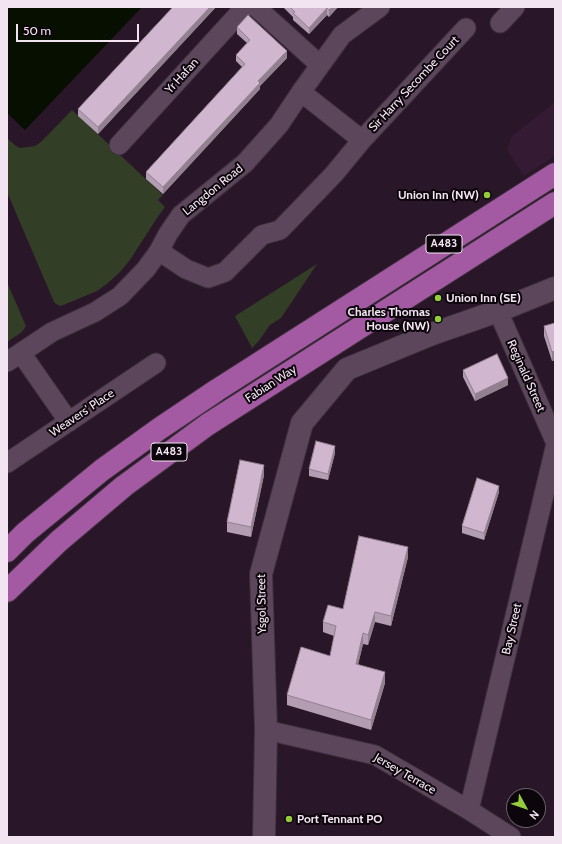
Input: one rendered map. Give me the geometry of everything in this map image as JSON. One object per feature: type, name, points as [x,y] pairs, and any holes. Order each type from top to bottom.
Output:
[{"type":"highway","name":"Fabian Way","points":[[7,551],[25,534],[102,470],[159,429],[237,377],[555,174]]},
{"type":"highway","name":"Fabian Way","points":[[7,591],[59,541],[124,486],[207,425],[555,203]]},
{"type":"street","name":"Yr Hafan","points":[[119,145],[245,7]]},
{"type":"street","points":[[256,7],[320,65]]},
{"type":"street","name":"Langdon Road","points":[[14,358],[52,332],[95,312],[120,296],[146,269],[181,215],[245,163],[278,125],[342,36],[380,7]]},
{"type":"street","points":[[500,23],[515,7]]},
{"type":"street","name":"Sir Harry Secombe Court","points":[[159,251],[186,269],[208,278],[225,272],[262,235],[280,230],[334,174],[362,140],[466,28]]},
{"type":"street","name":"Sir Harry Secombe Court","points":[[301,92],[362,140]]},
{"type":"street","points":[[498,311],[555,288]]},
{"type":"street","name":"Ysgol Street","points":[[264,837],[266,730],[261,574],[302,423],[347,369],[432,334],[498,311]]},
{"type":"street","name":"Reginald Street","points":[[498,311],[555,441]]},
{"type":"street","points":[[14,358],[69,422]]},
{"type":"street","name":"Weavers' Place","points":[[7,463],[156,364]]},
{"type":"street","name":"Bay Street","points":[[468,810],[555,448]]},
{"type":"street","name":"Jersey Terrace","points":[[266,730],[375,755],[511,837]]},
{"type":"shaded area","points":[[7,7],[142,7],[25,130],[7,113]]},
{"type":"shaded area","points":[[555,102],[555,156],[524,176],[507,150],[512,136]]},
{"type":"green space","points":[[72,110],[163,195],[158,200],[165,207],[130,260],[120,272],[97,291],[61,306],[54,302],[7,192],[7,138],[20,148],[35,146],[41,142]]},
{"type":"green space","points":[[317,264],[281,318],[270,325],[252,348],[235,316]]},
{"type":"green space","points":[[7,282],[26,326],[22,332],[7,342]]},
{"type":"building","points":[[173,7],[210,7],[98,127],[78,109]]},
{"type":"building","points":[[290,7],[332,7],[329,10],[327,8],[309,28],[293,13],[295,12]]},
{"type":"building","points":[[248,15],[287,51],[258,81],[260,83],[163,187],[146,172],[245,64],[236,55],[250,40],[237,27]]},
{"type":"building","points":[[555,323],[555,351],[552,352],[544,326]]},
{"type":"building","points":[[497,354],[508,378],[475,394],[463,370]]},
{"type":"building","points":[[316,441],[335,446],[328,474],[309,469]]},
{"type":"building","points":[[240,460],[264,465],[251,527],[227,522]]},
{"type":"building","points":[[477,478],[499,486],[484,533],[462,526]]},
{"type":"building","points":[[359,536],[408,547],[391,616],[375,612],[368,635],[363,633],[356,664],[385,672],[371,720],[287,695],[301,647],[330,656],[336,626],[323,622],[328,605],[343,609]]},
{"type":"place","name":"Union Inn (NW)","points":[[487,195]]},
{"type":"place","name":"Union Inn (SE)","points":[[438,298]]},
{"type":"place","name":"Charles Thomas House (NW)","points":[[438,319]]},
{"type":"place","name":"Port Tennant PO","points":[[289,819]]}]
